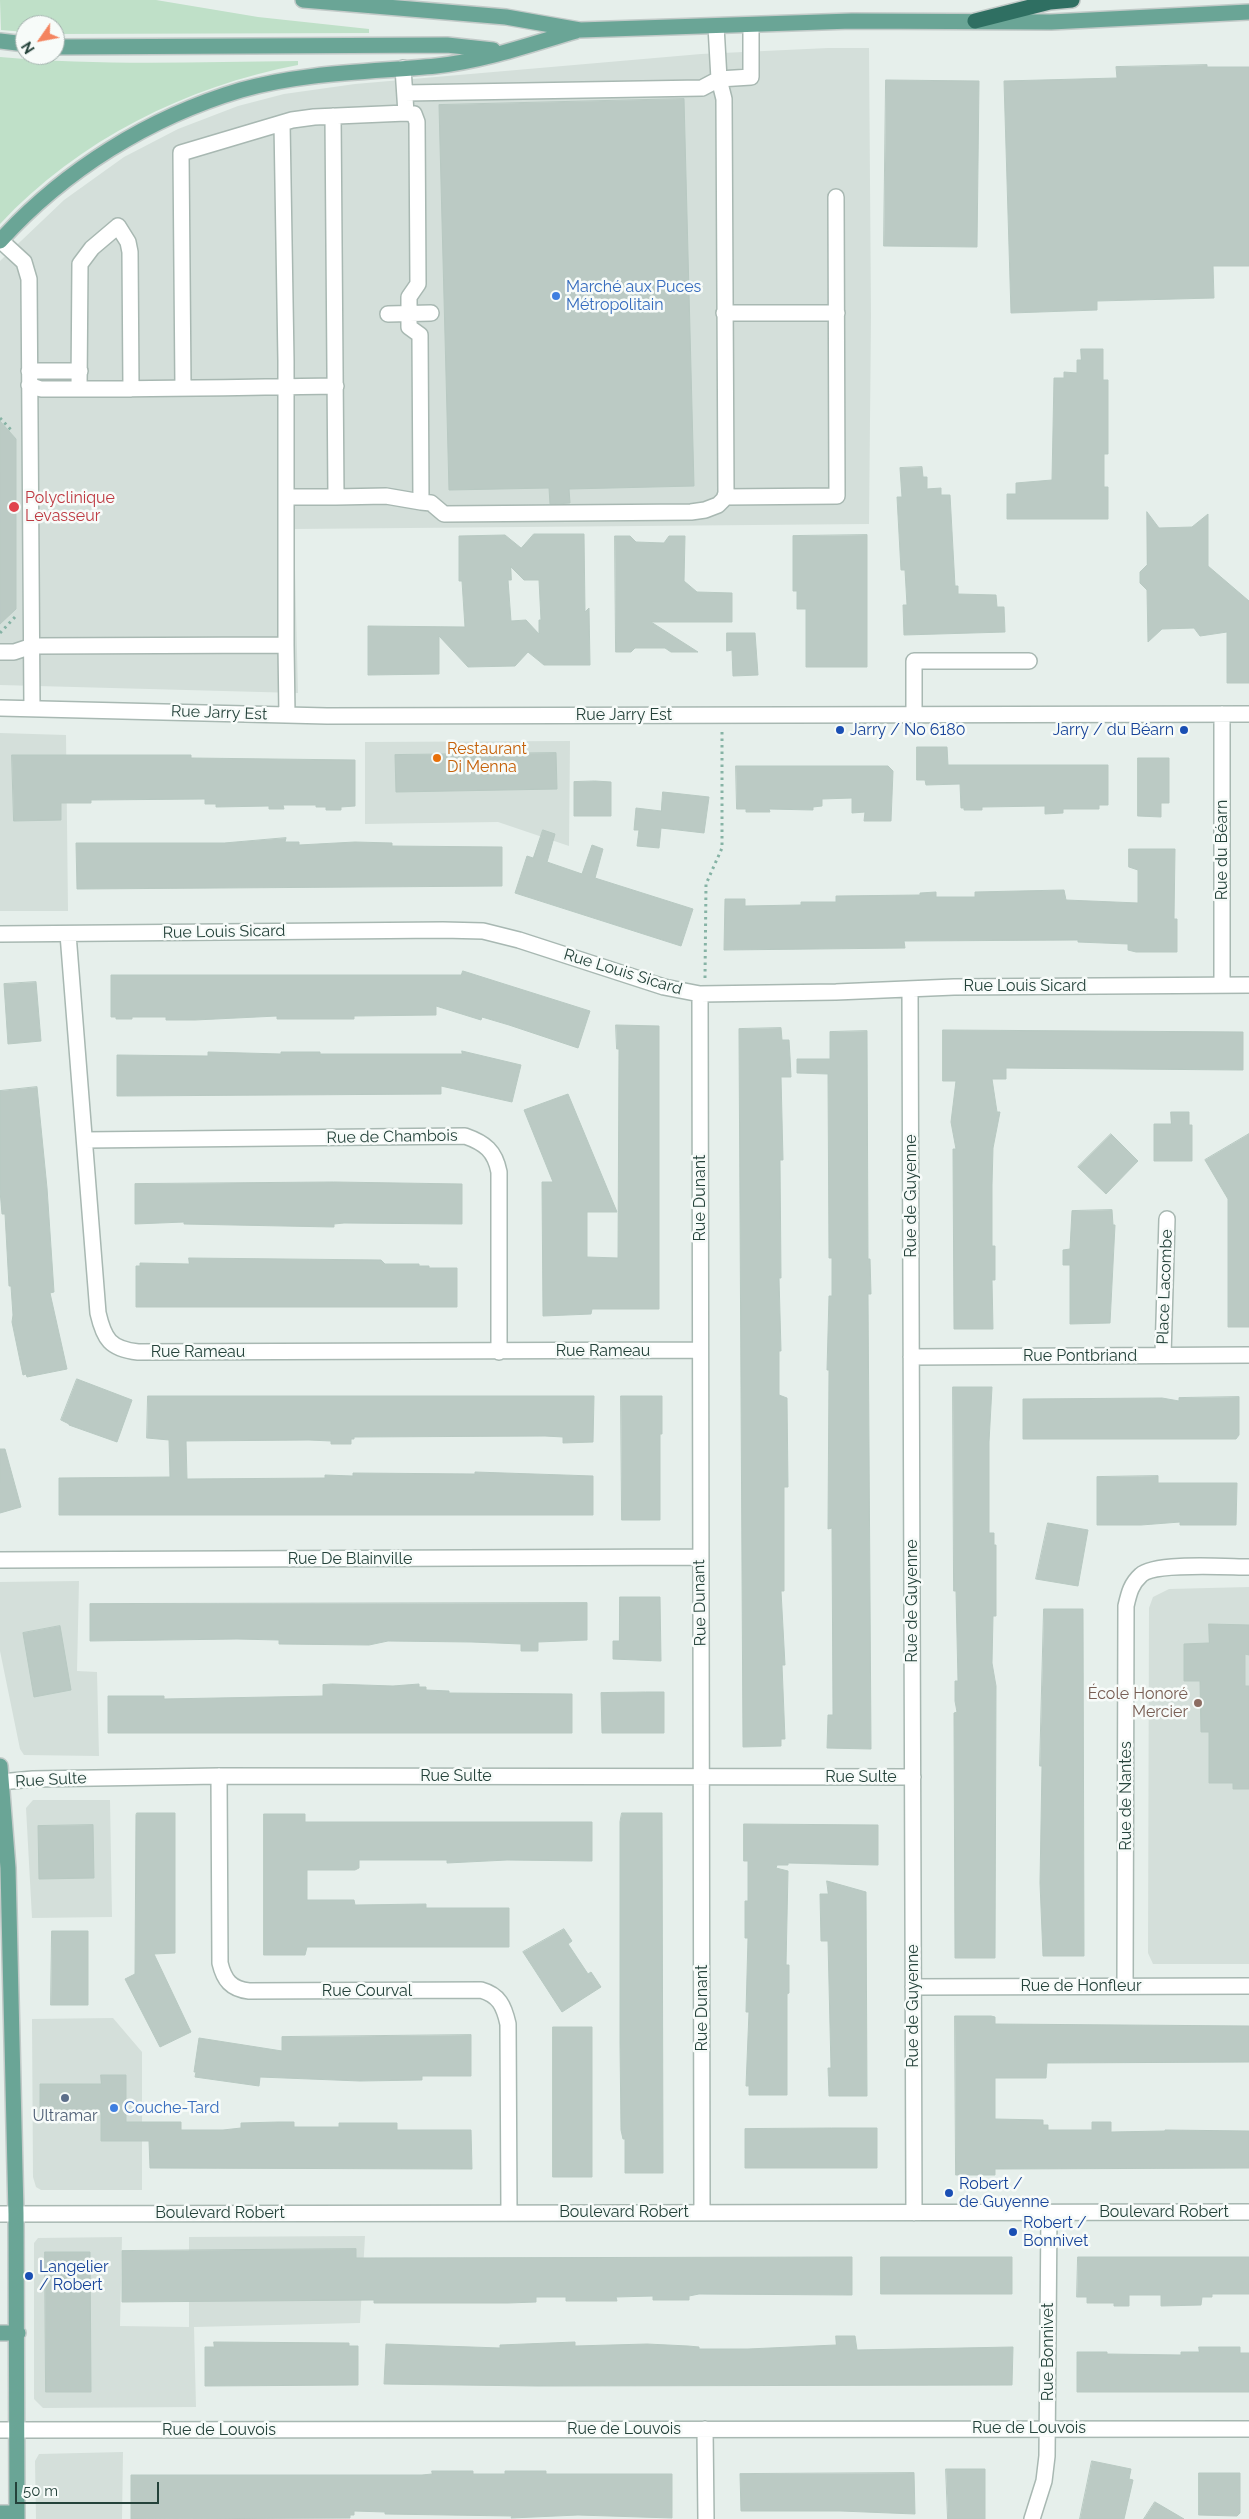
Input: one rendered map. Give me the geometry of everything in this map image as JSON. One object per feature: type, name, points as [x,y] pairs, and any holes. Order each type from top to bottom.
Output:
[{"type":"highway","points":[[975,21],[1050,2],[1072,0]]},
{"type":"main road","points":[[303,0],[506,17],[580,30],[751,24],[975,21],[1051,22],[1249,12]]},
{"type":"main road","points":[[0,240],[33,207],[86,165],[137,134],[234,92],[320,75],[442,65],[506,52],[580,30]]},
{"type":"main road","points":[[0,41],[15,43]]},
{"type":"main road","points":[[65,47],[447,45],[506,52]]},
{"type":"main road","points":[[0,1766],[5,1958],[16,2214],[18,2333],[17,2516],[0,2513]]},
{"type":"main road","points":[[0,2333],[18,2333]]},
{"type":"street","points":[[405,93],[702,88],[719,79],[751,77],[751,24]]},
{"type":"street","points":[[286,497],[386,496],[430,503],[444,514],[652,513],[705,510],[718,505],[725,497],[724,99],[719,79],[716,26]]},
{"type":"street","points":[[403,68],[406,113]]},
{"type":"street","points":[[183,388],[181,153],[282,122],[314,116],[414,114],[417,122],[418,284],[409,297],[409,327],[420,335],[421,502]]},
{"type":"street","points":[[333,116],[336,497]]},
{"type":"street","points":[[282,122],[286,386],[287,715]]},
{"type":"street","points":[[725,497],[837,496],[836,197]]},
{"type":"street","points":[[79,389],[80,264],[92,248],[118,226],[128,242],[130,252],[131,389]]},
{"type":"street","points":[[0,240],[24,262],[27,271],[32,708]]},
{"type":"street","points":[[388,314],[431,313]]},
{"type":"street","points":[[724,313],[837,314]]},
{"type":"street","points":[[29,378],[80,371]]},
{"type":"street","points":[[29,378],[41,389],[336,386]]},
{"type":"street","points":[[0,652],[14,652],[32,646],[286,645]]},
{"type":"street","points":[[914,715],[914,661],[1029,661]]},
{"type":"street","name":"Rue Jarry Est","points":[[0,708],[287,715],[1249,714]]},
{"type":"street","name":"Rue du Béarn","points":[[1222,714],[1222,985]]},
{"type":"street","name":"Rue Louis Sicard","points":[[0,934],[483,931],[519,940],[664,987],[702,994],[910,989],[1249,986]]},
{"type":"street","name":"Rue Rameau","points":[[68,934],[98,1313],[102,1330],[110,1343],[123,1350],[499,1352],[700,1350]]},
{"type":"street","name":"Rue de Guyenne","points":[[910,989],[914,2213]]},
{"type":"street","name":"Rue Dunant","points":[[702,994],[699,1557],[702,1776],[702,2212]]},
{"type":"street","name":"Rue de Chambois","points":[[84,1140],[465,1136],[478,1140],[490,1148],[496,1159],[499,1172],[499,1352]]},
{"type":"street","name":"Place Lacombe","points":[[1163,1355],[1167,1219]]},
{"type":"street","name":"Rue Pontbriand","points":[[911,1357],[1249,1355]]},
{"type":"street","name":"Rue De Blainville","points":[[0,1560],[699,1557]]},
{"type":"street","name":"Rue de Nantes","points":[[1125,1986],[1126,1606],[1130,1588],[1142,1573],[1159,1567],[1249,1566]]},
{"type":"street","name":"Rue Sulte","points":[[1,1782],[33,1779],[219,1776],[913,1777]]},
{"type":"street","name":"Rue Courval","points":[[219,1776],[220,1963],[223,1975],[230,1985],[239,1990],[249,1991],[481,1990],[493,1993],[501,2002],[508,2024],[509,2213]]},
{"type":"street","name":"Rue de Honfleur","points":[[913,1987],[1249,1986]]},
{"type":"street","name":"Rue Bonnivet","points":[[1032,2519],[1044,2481],[1048,2428],[1049,2212]]},
{"type":"street","name":"Boulevard Robert","points":[[0,2214],[1249,2212]]},
{"type":"street","points":[[706,2429],[706,2519]]},
{"type":"street","name":"Rue de Louvois","points":[[0,2430],[1249,2429]]},
{"type":"path","points":[[0,418],[18,437]]},
{"type":"path","points":[[702,994],[706,884],[722,848],[722,715]]},
{"type":"shaded area","points":[[869,48],[871,316],[869,524],[294,529],[298,693],[0,685],[0,261],[64,200],[124,157],[178,129],[238,106],[284,94],[355,84],[701,54]]},
{"type":"shaded area","points":[[0,733],[66,735],[68,911],[0,911]]},
{"type":"shaded area","points":[[570,741],[569,846],[498,822],[365,824],[365,742]]},
{"type":"shaded area","points":[[79,1581],[77,1671],[97,1672],[99,1756],[24,1755],[20,1749],[0,1651],[0,1582]]},
{"type":"shaded area","name":"École Honoré Mercier","points":[[1249,1587],[1249,1964],[1153,1964],[1148,1953],[1149,1608],[1153,1597],[1169,1589]]},
{"type":"shaded area","points":[[33,1800],[110,1800],[112,1917],[32,1918],[26,1808]]},
{"type":"shaded area","points":[[113,2018],[142,2052],[142,2190],[41,2190],[36,2187],[33,2177],[32,2019]]},
{"type":"shaded area","points":[[365,2236],[360,2323],[194,2327],[196,2407],[43,2408],[34,2399],[34,2243],[38,2238],[122,2237],[120,2326],[189,2327],[189,2237]]},
{"type":"shaded area","points":[[123,2452],[122,2519],[36,2519],[35,2461],[39,2454]]},
{"type":"green space","points":[[0,0],[156,0],[258,17],[369,29],[369,33],[65,34],[65,15],[15,15],[15,31],[1,30]]},
{"type":"green space","points":[[0,57],[15,58],[15,65],[65,65],[65,62],[186,63],[298,61],[298,65],[257,74],[175,102],[137,121],[99,142],[64,167],[31,194],[0,224]]},
{"type":"building","points":[[1207,65],[1207,67],[1249,67],[1249,266],[1213,266],[1214,298],[1097,301],[1097,310],[1011,313],[1004,81],[1117,78],[1116,67]]},
{"type":"building","points":[[886,80],[979,81],[977,247],[884,246]]},
{"type":"building","points":[[684,99],[694,486],[569,489],[570,503],[555,504],[550,504],[549,488],[449,490],[439,105]]},
{"type":"building","points":[[1081,349],[1103,349],[1103,380],[1108,380],[1108,454],[1104,454],[1104,487],[1108,487],[1108,519],[1007,519],[1007,494],[1016,494],[1016,483],[1052,480],[1054,378],[1064,378],[1064,372],[1077,373],[1077,360],[1081,360]]},
{"type":"building","points":[[0,421],[16,439],[16,609],[0,624]]},
{"type":"building","points":[[922,467],[923,477],[927,477],[927,489],[941,488],[941,495],[950,495],[955,586],[958,586],[958,594],[996,595],[997,607],[1004,607],[1005,632],[904,635],[903,605],[907,605],[905,570],[901,570],[897,497],[902,497],[900,468]]},
{"type":"building","points":[[1147,512],[1159,528],[1192,527],[1208,514],[1208,566],[1249,601],[1249,683],[1227,683],[1227,632],[1200,636],[1194,628],[1162,629],[1148,642],[1147,590],[1140,583],[1140,572],[1147,565]]},
{"type":"building","points":[[534,534],[584,534],[585,612],[589,608],[590,665],[544,665],[528,652],[515,666],[468,667],[439,636],[439,674],[368,675],[368,626],[465,627],[462,581],[459,581],[459,536],[505,535],[521,548]],"holes":[[[511,567],[524,580],[539,580],[541,620],[539,620],[539,634],[526,620],[511,621],[508,580],[511,580]]]},
{"type":"building","points":[[867,535],[867,667],[806,667],[806,609],[797,609],[797,591],[793,591],[793,536]]},
{"type":"building","points":[[615,536],[630,536],[636,542],[664,543],[669,536],[685,536],[684,581],[697,592],[732,593],[732,622],[651,622],[698,652],[671,652],[665,648],[635,648],[631,652],[616,652]]},
{"type":"building","points":[[727,633],[755,633],[758,675],[733,676],[732,650],[727,651]]},
{"type":"building","points":[[917,747],[947,747],[948,765],[1108,765],[1108,805],[1099,805],[1099,809],[1063,809],[1063,813],[1045,814],[1045,806],[982,807],[982,810],[964,810],[964,808],[961,808],[960,784],[926,785],[925,780],[917,780]]},
{"type":"building","points":[[556,753],[557,789],[396,792],[395,755]]},
{"type":"building","points":[[12,755],[191,755],[191,758],[355,760],[355,806],[341,807],[341,810],[326,810],[326,807],[316,807],[316,805],[283,805],[284,809],[269,809],[269,806],[216,807],[216,804],[205,804],[205,799],[91,800],[91,803],[61,803],[61,820],[14,821]]},
{"type":"building","points":[[1138,758],[1169,758],[1169,803],[1161,803],[1161,817],[1138,816]]},
{"type":"building","points":[[736,766],[888,766],[893,771],[891,821],[864,821],[865,812],[852,813],[852,798],[822,799],[822,806],[813,807],[813,810],[769,809],[770,812],[746,812],[746,809],[737,809]]},
{"type":"building","points":[[574,782],[611,782],[611,816],[574,816]]},
{"type":"building","points":[[663,792],[709,797],[704,833],[661,828],[659,848],[637,846],[639,830],[634,830],[636,808],[661,811]]},
{"type":"building","points":[[543,830],[555,834],[547,862],[582,874],[592,845],[603,849],[595,878],[693,909],[681,946],[515,893],[527,856],[533,858]]},
{"type":"building","points":[[286,838],[285,842],[299,842],[299,845],[355,842],[392,843],[392,846],[502,847],[502,886],[77,889],[76,843],[224,843]]},
{"type":"building","points":[[1129,849],[1175,849],[1174,919],[1177,919],[1177,952],[1136,952],[1128,950],[1128,944],[1078,942],[1078,940],[904,941],[905,948],[724,950],[725,899],[745,899],[745,906],[801,905],[801,902],[836,902],[836,896],[920,895],[920,893],[936,892],[936,897],[975,897],[975,892],[1064,890],[1066,900],[1138,903],[1138,870],[1129,867]]},
{"type":"building","points":[[463,971],[590,1011],[578,1048],[482,1017],[481,1020],[436,1006],[436,1015],[354,1016],[354,1019],[277,1019],[277,1016],[166,1020],[166,1017],[116,1019],[116,1017],[111,1017],[111,975],[461,975]]},
{"type":"building","points":[[36,982],[41,1041],[8,1044],[4,984]]},
{"type":"building","points":[[616,1025],[659,1026],[659,1309],[592,1309],[591,1314],[543,1316],[542,1182],[553,1182],[524,1110],[568,1094],[617,1212],[587,1212],[587,1257],[618,1258],[619,1049],[617,1049]]},
{"type":"building","points":[[781,1028],[782,1040],[789,1040],[791,1077],[781,1077],[783,1160],[780,1160],[781,1278],[779,1278],[781,1351],[779,1351],[779,1395],[787,1398],[788,1487],[784,1487],[784,1591],[781,1591],[785,1665],[782,1665],[785,1739],[781,1739],[781,1746],[743,1747],[739,1029]]},
{"type":"building","points":[[943,1030],[1243,1032],[1243,1070],[1006,1068],[1006,1079],[992,1079],[997,1112],[1000,1112],[993,1148],[992,1246],[995,1246],[995,1280],[992,1280],[993,1329],[954,1329],[953,1149],[956,1149],[951,1122],[956,1081],[943,1081]]},
{"type":"building","points":[[867,1031],[868,1259],[870,1259],[871,1294],[868,1294],[871,1749],[827,1748],[828,1715],[833,1715],[832,1528],[828,1529],[829,1370],[827,1370],[829,1296],[832,1296],[832,1258],[829,1258],[828,1074],[797,1073],[797,1059],[830,1059],[830,1032]]},
{"type":"building","points":[[462,1051],[521,1065],[512,1102],[441,1086],[441,1094],[117,1096],[117,1055],[208,1056],[208,1052],[462,1054]]},
{"type":"building","points":[[37,1087],[47,1188],[54,1292],[50,1293],[67,1369],[27,1377],[26,1374],[23,1375],[12,1322],[5,1214],[2,1214],[0,1190],[0,1091]]},
{"type":"building","points":[[1171,1112],[1189,1112],[1189,1125],[1192,1125],[1192,1161],[1154,1161],[1154,1124],[1171,1124]]},
{"type":"building","points":[[1111,1134],[1138,1161],[1106,1194],[1078,1167]]},
{"type":"building","points":[[1249,1134],[1249,1327],[1228,1327],[1228,1199],[1205,1160]]},
{"type":"building","points":[[334,1182],[462,1184],[462,1224],[344,1223],[334,1224],[334,1227],[184,1224],[184,1222],[135,1224],[135,1184]]},
{"type":"building","points":[[1112,1210],[1113,1225],[1115,1225],[1110,1323],[1070,1324],[1070,1265],[1063,1265],[1063,1250],[1070,1249],[1072,1211]]},
{"type":"building","points":[[189,1258],[381,1260],[385,1264],[419,1264],[419,1266],[429,1266],[429,1268],[457,1268],[457,1307],[136,1307],[136,1266],[140,1266],[140,1263],[189,1264]]},
{"type":"building","points":[[77,1379],[132,1400],[117,1442],[69,1425],[61,1420]]},
{"type":"building","points":[[953,1387],[992,1387],[989,1442],[989,1533],[994,1533],[994,1545],[996,1545],[996,1616],[993,1616],[992,1663],[996,1686],[995,1958],[955,1958],[954,1713],[957,1712],[955,1681],[958,1681],[956,1591],[954,1591]]},
{"type":"building","points":[[148,1396],[594,1396],[593,1442],[563,1443],[563,1437],[545,1436],[354,1437],[354,1439],[351,1439],[351,1444],[331,1444],[331,1441],[309,1440],[186,1441],[187,1479],[325,1478],[325,1475],[353,1476],[353,1473],[475,1474],[475,1472],[593,1476],[593,1515],[59,1515],[59,1478],[170,1477],[169,1440],[147,1438]]},
{"type":"building","points":[[621,1396],[662,1396],[660,1520],[622,1520]]},
{"type":"building","points":[[1239,1397],[1239,1435],[1236,1439],[1023,1439],[1023,1399],[1162,1398],[1179,1401],[1179,1398]]},
{"type":"building","points":[[0,1449],[5,1449],[21,1507],[0,1513]]},
{"type":"building","points":[[1158,1476],[1158,1483],[1237,1483],[1236,1525],[1180,1525],[1180,1522],[1141,1525],[1097,1525],[1097,1477]]},
{"type":"building","points":[[1048,1523],[1088,1530],[1078,1586],[1036,1579]]},
{"type":"building","points":[[620,1597],[660,1597],[661,1661],[613,1659],[613,1641],[619,1641]]},
{"type":"building","points":[[587,1603],[587,1640],[538,1642],[538,1651],[521,1651],[521,1644],[472,1642],[388,1641],[369,1645],[279,1644],[279,1640],[237,1639],[90,1641],[90,1604]]},
{"type":"building","points":[[1044,1609],[1083,1609],[1084,1956],[1043,1956],[1040,1883],[1042,1766],[1040,1766]]},
{"type":"building","points":[[1209,1624],[1249,1625],[1249,1655],[1245,1654],[1245,1686],[1249,1686],[1249,1789],[1233,1789],[1233,1783],[1209,1783],[1209,1732],[1201,1732],[1200,1681],[1184,1681],[1184,1644],[1209,1643]]},
{"type":"building","points":[[60,1626],[71,1690],[34,1697],[23,1633]]},
{"type":"building","points":[[419,1684],[419,1687],[426,1687],[426,1690],[449,1691],[449,1693],[572,1694],[572,1733],[108,1733],[108,1696],[164,1696],[164,1699],[323,1696],[323,1685],[393,1686]]},
{"type":"building","points":[[664,1692],[664,1733],[602,1733],[601,1693]]},
{"type":"building","points":[[137,1813],[175,1813],[175,1953],[154,1954],[191,2032],[160,2047],[125,1979],[135,1974]]},
{"type":"building","points":[[622,1813],[662,1813],[663,2173],[625,2173],[625,2139],[623,2139],[621,2130],[620,2043],[620,1822]]},
{"type":"building","points":[[264,1814],[305,1814],[305,1822],[592,1822],[592,1861],[507,1860],[447,1863],[447,1860],[359,1860],[359,1868],[355,1870],[307,1870],[307,1900],[354,1900],[355,1905],[426,1904],[426,1908],[509,1908],[509,1947],[307,1947],[305,1955],[264,1955]]},
{"type":"building","points":[[744,1824],[878,1825],[878,1865],[788,1863],[788,1865],[777,1865],[776,1868],[788,1871],[786,1965],[789,1965],[789,1993],[787,1994],[787,2095],[749,2095],[749,2086],[746,2086],[749,2012],[746,2012],[748,1938],[745,1938],[745,1901],[748,1901],[748,1861],[744,1861]]},
{"type":"building","points":[[93,1825],[94,1878],[39,1879],[38,1826]]},
{"type":"building","points":[[827,1881],[866,1892],[867,2096],[829,2096],[828,2068],[831,2068],[828,1941],[821,1941],[820,1894],[828,1894]]},
{"type":"building","points":[[564,1929],[572,1941],[568,1944],[588,1974],[591,1972],[601,1987],[562,2012],[523,1952]]},
{"type":"building","points":[[52,1931],[88,1931],[88,2005],[51,2005]]},
{"type":"building","points":[[955,2016],[991,2016],[995,2017],[995,2024],[1249,2026],[1249,2062],[1047,2063],[1046,2078],[995,2078],[995,2119],[1043,2120],[1043,2125],[1048,2125],[1048,2130],[1092,2130],[1092,2122],[1111,2122],[1111,2132],[1165,2130],[1249,2131],[1249,2168],[995,2169],[995,2175],[956,2175]]},
{"type":"building","points":[[553,2027],[592,2027],[592,2177],[553,2177]]},
{"type":"building","points":[[471,2035],[471,2076],[422,2076],[422,2080],[360,2081],[260,2077],[259,2086],[195,2077],[196,2072],[194,2072],[199,2038],[282,2051],[282,2037]]},
{"type":"building","points":[[101,2075],[126,2075],[126,2122],[181,2122],[181,2130],[223,2130],[241,2128],[241,2123],[294,2122],[294,2127],[339,2127],[339,2123],[397,2123],[397,2130],[471,2130],[472,2169],[150,2168],[149,2141],[101,2141],[101,2112],[40,2112],[40,2084],[101,2084]]},
{"type":"building","points":[[877,2128],[877,2168],[745,2168],[745,2129]]},
{"type":"building","points":[[356,2249],[356,2258],[852,2257],[852,2295],[699,2294],[689,2296],[689,2300],[653,2300],[653,2296],[616,2297],[617,2301],[566,2301],[566,2297],[536,2297],[536,2302],[508,2303],[374,2303],[374,2300],[122,2302],[122,2251]]},
{"type":"building","points":[[45,2252],[90,2252],[91,2392],[46,2392]]},
{"type":"building","points":[[881,2257],[1012,2257],[1012,2294],[881,2294]]},
{"type":"building","points":[[1078,2257],[1249,2257],[1249,2294],[1212,2294],[1212,2297],[1202,2297],[1201,2305],[1161,2306],[1161,2295],[1129,2295],[1129,2306],[1114,2306],[1114,2303],[1087,2303],[1087,2297],[1077,2297]]},
{"type":"building","points":[[836,2336],[855,2336],[857,2350],[1013,2347],[1012,2385],[537,2386],[384,2384],[386,2344],[500,2348],[500,2345],[575,2342],[575,2346],[647,2344],[699,2347],[699,2349],[748,2349],[836,2345]]},
{"type":"building","points":[[214,2342],[349,2343],[349,2346],[358,2346],[358,2385],[205,2386],[205,2347],[214,2347]]},
{"type":"building","points":[[1199,2347],[1240,2347],[1240,2353],[1249,2353],[1249,2392],[1077,2392],[1077,2352],[1181,2355],[1181,2352],[1199,2352]]},
{"type":"building","points":[[1092,2461],[1131,2469],[1129,2479],[1133,2480],[1124,2519],[1080,2519]]},
{"type":"building","points":[[946,2469],[985,2469],[985,2519],[948,2519]]},
{"type":"building","points":[[432,2471],[473,2471],[473,2474],[505,2474],[505,2471],[546,2471],[546,2474],[672,2474],[672,2518],[578,2515],[511,2518],[512,2516],[385,2514],[385,2512],[354,2511],[354,2515],[350,2515],[350,2518],[131,2519],[131,2475],[422,2475],[432,2474]]},
{"type":"building","points":[[914,2473],[915,2514],[841,2511],[741,2511],[740,2474]]},
{"type":"building","points":[[1199,2473],[1240,2473],[1240,2513],[1237,2516],[1199,2515]]},
{"type":"building","points":[[1155,2502],[1184,2519],[1144,2519]]},
{"type":"place","name":"Marché aux Puces Métropolitain","points":[[556,296]]},
{"type":"place","name":"Polyclinique Levasseur","points":[[14,507]]},
{"type":"place","name":"Jarry / No 6180","points":[[840,730]]},
{"type":"place","name":"Jarry / du Béarn","points":[[1184,730]]},
{"type":"place","name":"Restaurant Di Menna","points":[[437,758]]},
{"type":"place","name":"École Honoré Mercier","points":[[1198,1703]]},
{"type":"place","name":"Ultramar","points":[[65,2098]]},
{"type":"place","name":"Couche-Tard","points":[[114,2108]]},
{"type":"place","name":"Robert / de Guyenne","points":[[949,2193]]},
{"type":"place","name":"Robert / Bonnivet","points":[[1013,2232]]},
{"type":"place","name":"Langelier / Robert","points":[[29,2276]]}]
